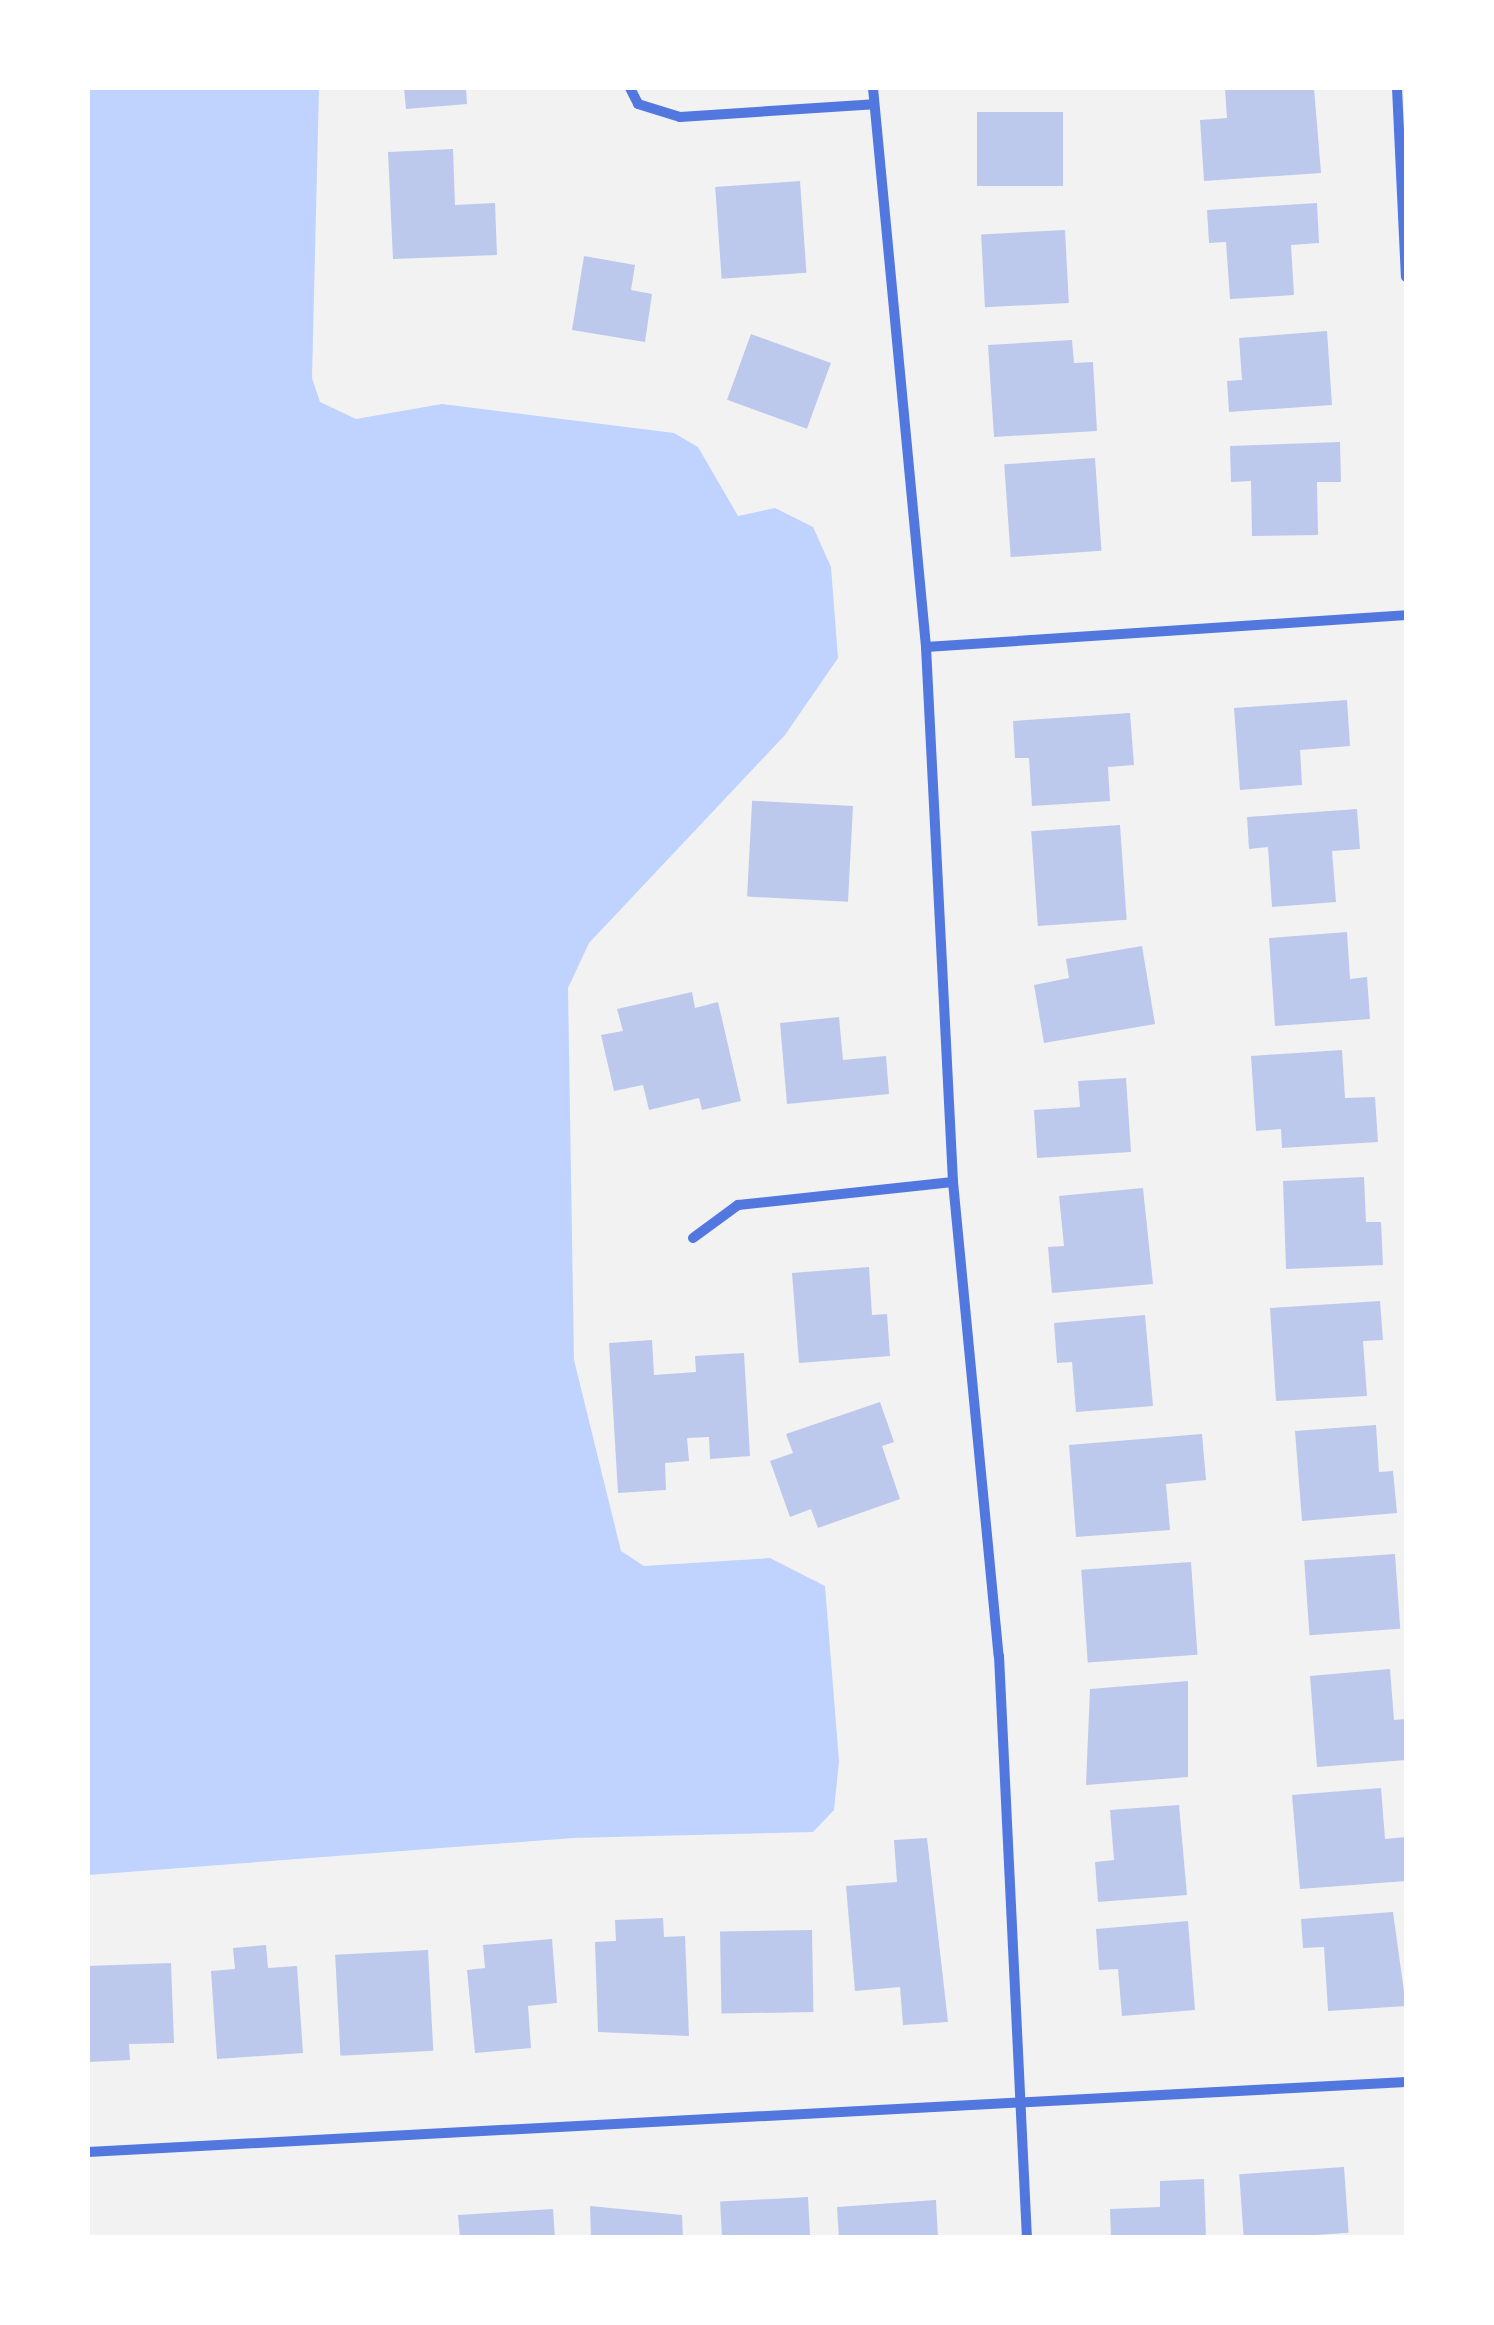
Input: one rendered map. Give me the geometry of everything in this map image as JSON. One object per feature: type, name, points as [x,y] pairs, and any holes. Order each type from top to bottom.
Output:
[{"type":"street","points":[[630,88],[638,104],[680,117],[874,104]]},
{"type":"street","points":[[873,88],[926,647],[953,1182],[999,1656],[1027,2238]]},
{"type":"street","points":[[1398,88],[1406,277]]},
{"type":"street","points":[[926,647],[1406,615]]},
{"type":"street","points":[[693,1238],[738,1205],[953,1182]]},
{"type":"street","points":[[88,2152],[1406,2082]]},
{"type":"water","points":[[88,88],[319,88],[312,378],[320,402],[356,419],[442,404],[674,433],[698,447],[738,516],[775,508],[813,527],[831,567],[838,658],[785,735],[589,943],[568,988],[574,1360],[621,1551],[644,1566],[770,1558],[825,1586],[839,1761],[834,1810],[813,1832],[573,1838],[88,1875]]},
{"type":"building","points":[[404,88],[466,88],[467,104],[406,109]]},
{"type":"building","points":[[1225,88],[1314,88],[1321,173],[1204,181],[1200,120],[1227,118]]},
{"type":"building","points":[[977,112],[1063,112],[1063,186],[977,186]]},
{"type":"building","points":[[453,149],[455,205],[495,203],[497,255],[393,259],[388,152]]},
{"type":"building","points":[[800,181],[806,273],[722,279],[715,187]]},
{"type":"building","points":[[1317,203],[1319,243],[1291,245],[1294,295],[1230,299],[1226,242],[1209,243],[1207,210]]},
{"type":"building","points":[[1065,230],[1069,303],[985,307],[981,234]]},
{"type":"building","points":[[584,256],[635,265],[631,290],[652,294],[645,342],[572,330]]},
{"type":"building","points":[[1327,331],[1332,405],[1229,412],[1227,381],[1242,380],[1239,338]]},
{"type":"building","points":[[751,334],[831,363],[807,429],[727,400]]},
{"type":"building","points":[[1072,340],[1074,363],[1093,362],[1097,431],[994,437],[988,345]]},
{"type":"building","points":[[1340,442],[1341,482],[1317,482],[1318,535],[1252,536],[1251,481],[1231,482],[1230,446]]},
{"type":"building","points":[[1095,458],[1101,551],[1011,557],[1004,464]]},
{"type":"building","points":[[1347,700],[1350,746],[1300,750],[1302,785],[1240,790],[1234,708]]},
{"type":"building","points":[[1130,713],[1134,765],[1108,767],[1110,801],[1032,806],[1029,758],[1015,758],[1013,721]]},
{"type":"building","points":[[752,801],[853,806],[848,902],[747,897]]},
{"type":"building","points":[[1357,809],[1360,849],[1332,851],[1336,902],[1272,907],[1268,847],[1249,849],[1247,817]]},
{"type":"building","points":[[1120,825],[1127,920],[1038,926],[1031,831]]},
{"type":"building","points":[[1347,932],[1350,979],[1367,977],[1370,1019],[1275,1026],[1269,938]]},
{"type":"building","points":[[1142,946],[1155,1024],[1044,1043],[1034,985],[1069,978],[1066,959]]},
{"type":"building","points":[[692,992],[695,1008],[718,1002],[741,1101],[702,1110],[699,1098],[649,1110],[643,1085],[614,1091],[601,1035],[623,1031],[617,1009]]},
{"type":"building","points":[[839,1017],[843,1060],[886,1056],[889,1094],[787,1104],[780,1023]]},
{"type":"building","points":[[1342,1050],[1345,1098],[1375,1097],[1378,1142],[1282,1148],[1281,1129],[1256,1131],[1251,1056]]},
{"type":"building","points":[[1126,1078],[1131,1152],[1037,1158],[1034,1110],[1080,1107],[1078,1081]]},
{"type":"building","points":[[1364,1177],[1366,1222],[1381,1222],[1383,1265],[1286,1269],[1283,1181]]},
{"type":"building","points":[[1143,1188],[1153,1284],[1052,1293],[1048,1247],[1064,1246],[1059,1196]]},
{"type":"building","points":[[869,1267],[872,1315],[887,1314],[890,1356],[799,1363],[792,1273]]},
{"type":"building","points":[[1380,1301],[1383,1340],[1363,1341],[1367,1396],[1276,1401],[1270,1308]]},
{"type":"building","points":[[1145,1315],[1153,1406],[1076,1412],[1072,1362],[1057,1363],[1054,1323]]},
{"type":"building","points":[[652,1340],[654,1375],[696,1372],[695,1356],[744,1353],[750,1456],[710,1459],[709,1437],[687,1438],[689,1461],[665,1463],[666,1490],[618,1493],[609,1343]]},
{"type":"building","points":[[880,1402],[894,1442],[882,1446],[900,1499],[818,1528],[811,1509],[790,1517],[770,1461],[793,1453],[786,1434]]},
{"type":"building","points":[[1376,1425],[1379,1472],[1393,1471],[1397,1513],[1302,1521],[1295,1431]]},
{"type":"building","points":[[1202,1434],[1206,1480],[1166,1484],[1170,1530],[1076,1537],[1069,1445]]},
{"type":"building","points":[[1395,1554],[1400,1629],[1309,1635],[1304,1560]]},
{"type":"building","points":[[1191,1562],[1197,1655],[1088,1662],[1081,1570]]},
{"type":"building","points":[[1390,1669],[1394,1720],[1406,1719],[1406,1760],[1317,1767],[1310,1676]]},
{"type":"building","points":[[1188,1681],[1188,1777],[1086,1785],[1090,1689]]},
{"type":"building","points":[[1381,1788],[1385,1839],[1406,1837],[1406,1881],[1300,1889],[1292,1795]]},
{"type":"building","points":[[1179,1805],[1187,1895],[1098,1902],[1095,1862],[1114,1860],[1110,1810]]},
{"type":"building","points":[[927,1838],[948,2022],[903,2025],[900,1987],[855,1991],[846,1886],[897,1882],[894,1840]]},
{"type":"building","points":[[1393,1912],[1406,2006],[1328,2011],[1324,1947],[1303,1948],[1301,1919]]},
{"type":"building","points":[[663,1918],[664,1937],[685,1936],[689,2036],[598,2032],[595,1942],[616,1941],[615,1920]]},
{"type":"building","points":[[1188,1921],[1195,2010],[1122,2016],[1118,1969],[1099,1970],[1096,1929]]},
{"type":"building","points":[[812,1930],[813,2012],[721,2014],[720,1932]]},
{"type":"building","points":[[552,1939],[557,2003],[528,2006],[531,2048],[475,2053],[467,1970],[485,1968],[483,1945]]},
{"type":"building","points":[[266,1945],[268,1968],[297,1966],[303,2053],[217,2059],[211,1971],[235,1969],[233,1948]]},
{"type":"building","points":[[428,1950],[433,2051],[340,2056],[335,1955]]},
{"type":"building","points":[[171,1963],[174,2043],[129,2044],[130,2060],[88,2062],[88,1966]]},
{"type":"building","points":[[1344,2167],[1349,2233],[1244,2238],[1239,2174]]},
{"type":"building","points":[[1204,2179],[1206,2238],[1111,2238],[1110,2209],[1160,2207],[1160,2181]]},
{"type":"building","points":[[808,2197],[810,2238],[722,2238],[720,2202]]},
{"type":"building","points":[[936,2200],[938,2238],[839,2238],[837,2207]]},
{"type":"building","points":[[590,2206],[682,2215],[683,2238],[591,2238]]},
{"type":"building","points":[[553,2209],[555,2238],[460,2238],[458,2215]]}]
